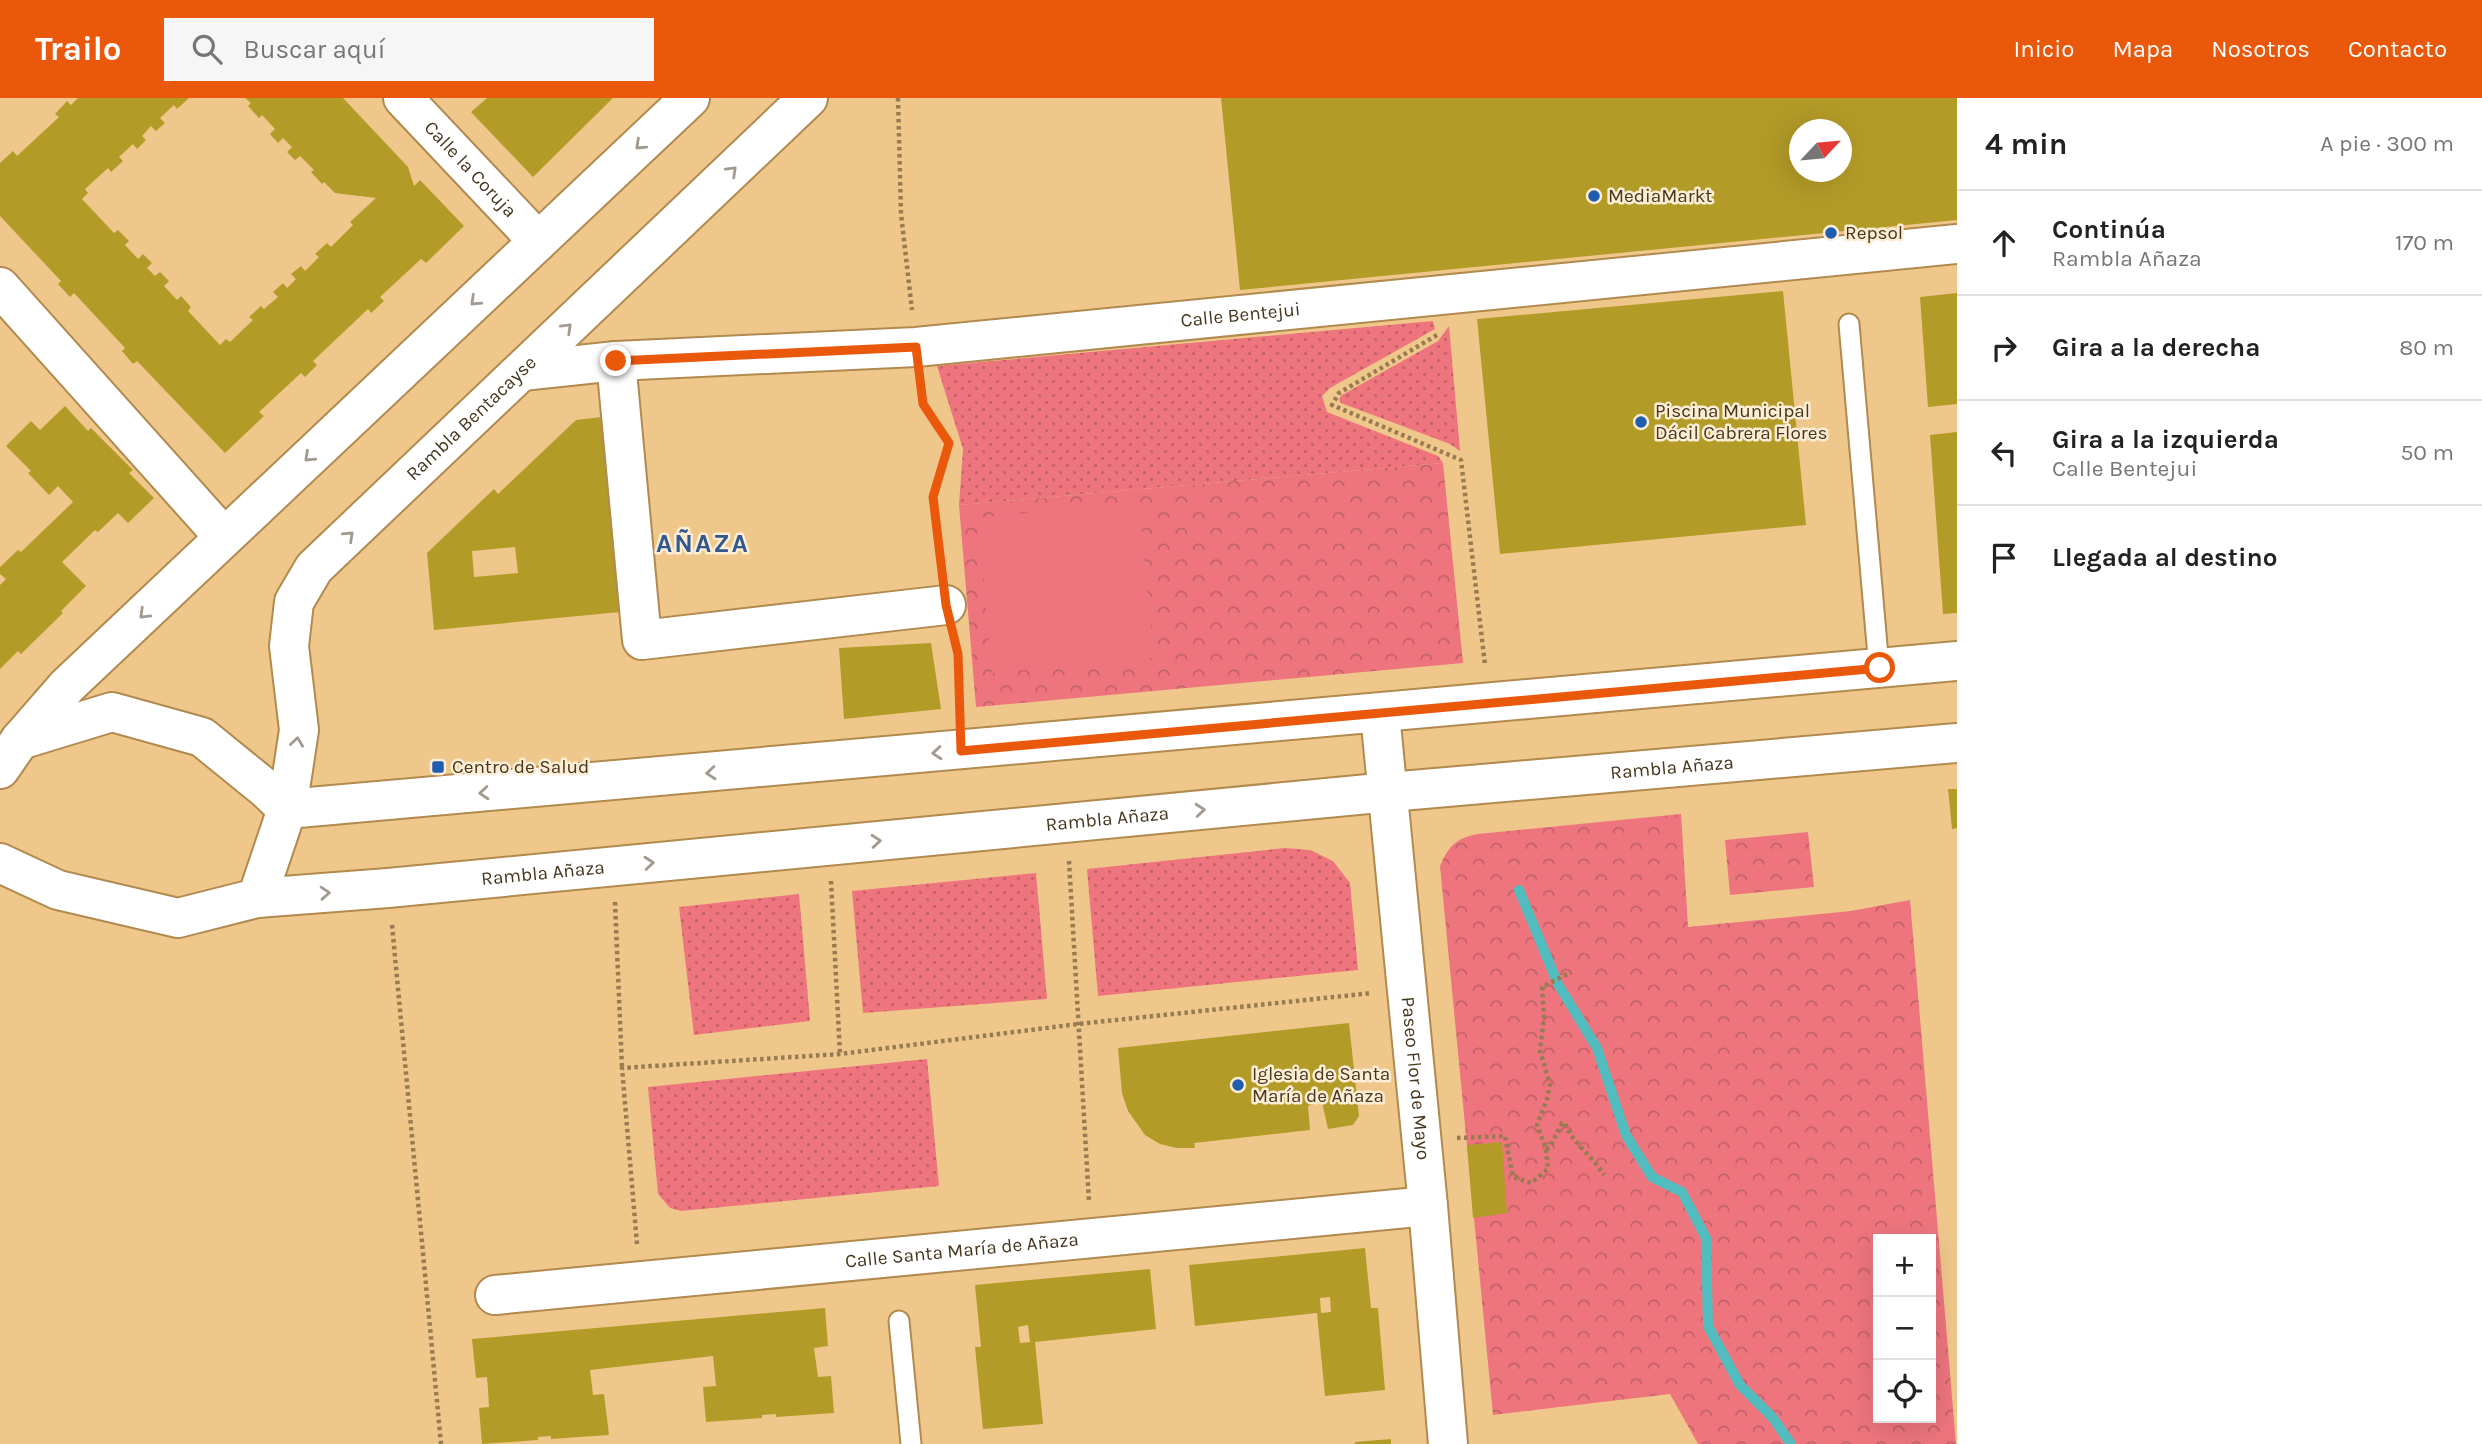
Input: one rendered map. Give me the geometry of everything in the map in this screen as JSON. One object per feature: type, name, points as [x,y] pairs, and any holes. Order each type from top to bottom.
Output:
[{"type":"street","name":"Calle la Coruja","points":[[403,98],[538,241]]},
{"type":"street","points":[[7,749],[67,687],[224,537],[690,98]]},
{"type":"street","name":"Rambla Bentacayse","points":[[257,898],[287,809],[299,730],[289,646],[294,601],[314,568],[808,98]]},
{"type":"street","name":"Calle Bentejui","points":[[522,371],[616,361],[916,347],[1957,244]]},
{"type":"street","points":[[0,287],[224,537]]},
{"type":"street","points":[[616,361],[642,640],[946,605]]},
{"type":"street","points":[[7,749],[112,712],[202,737],[267,789],[287,809],[1957,661]]},
{"type":"street","name":"Paseo Flor de Mayo","points":[[1380,714],[1422,1139],[1448,1444]]},
{"type":"street","name":"Rambla Añaza","points":[[0,863],[58,890],[178,918],[257,898],[388,888],[1389,792],[1957,743]]},
{"type":"street","name":"Calle Santa María de Añaza","points":[[495,1295],[1428,1206]]},
{"type":"lane","points":[[1849,324],[1880,668]]},
{"type":"lane","points":[[899,1321],[911,1444]]},
{"type":"path","points":[[898,98],[901,214],[923,404],[949,443],[933,497],[946,605],[958,654],[961,751]]},
{"type":"path","points":[[1443,295],[1440,333],[1339,393],[1332,405],[1461,460],[1489,704]]},
{"type":"path","points":[[1067,823],[1091,1238]]},
{"type":"path","points":[[830,846],[840,1054]]},
{"type":"path","points":[[613,866],[622,1068],[641,1281]]},
{"type":"path","points":[[388,888],[441,1444]]},
{"type":"path","points":[[1422,1139],[1505,1136],[1513,1177],[1531,1183],[1548,1169],[1546,1149],[1537,1125],[1547,1099],[1549,1084],[1540,1051],[1544,1017],[1542,987],[1571,972]]},
{"type":"path","points":[[622,1068],[840,1054],[1078,1024],[1408,989]]},
{"type":"path","points":[[1546,1149],[1550,1147],[1562,1123],[1565,1124],[1569,1135],[1589,1153],[1604,1175]]},
{"type":"green space","points":[[1433,321],[1435,329],[1330,388],[1322,396],[1327,412],[1438,456],[1443,463],[959,505],[963,449],[937,366]]},
{"type":"green space","points":[[1449,326],[1460,451],[1450,444],[1341,403],[1339,399],[1342,395],[1438,341]]},
{"type":"green space","points":[[1443,463],[1463,663],[976,707],[959,505]]},
{"type":"green space","points":[[1139,502],[1154,658],[992,673],[978,518]]},
{"type":"green space","points":[[1681,814],[1688,927],[1851,911],[1910,900],[1956,1444],[1698,1444],[1670,1394],[1493,1415],[1440,866],[1446,853],[1463,838],[1477,834]]},
{"type":"green space","points":[[1808,832],[1814,887],[1730,895],[1725,840]]},
{"type":"green space","points":[[1285,848],[1310,850],[1333,861],[1350,883],[1358,970],[1098,996],[1087,869]]},
{"type":"green space","points":[[1036,873],[1047,999],[863,1013],[852,891]]},
{"type":"green space","points":[[799,894],[810,1021],[694,1035],[679,907]]},
{"type":"green space","points":[[927,1059],[939,1186],[681,1211],[670,1208],[658,1194],[648,1087]]},
{"type":"building","points":[[78,98],[189,98],[177,109],[174,105],[160,118],[165,123],[156,131],[151,126],[142,136],[146,140],[137,149],[133,144],[119,157],[123,161],[111,172],[108,168],[85,189],[88,193],[82,199],[114,233],[118,230],[129,241],[125,245],[138,259],[143,254],[152,263],[147,268],[155,276],[160,272],[169,281],[164,286],[177,300],[181,296],[191,307],[188,311],[220,345],[226,339],[230,342],[253,320],[249,317],[261,306],[264,309],[278,297],[273,292],[283,283],[287,288],[296,279],[291,274],[301,266],[305,271],[319,257],[315,254],[327,243],[331,247],[353,225],[350,222],[376,198],[335,193],[324,182],[322,184],[311,172],[314,170],[300,156],[295,160],[287,152],[292,147],[283,138],[278,143],[270,134],[275,129],[262,115],[259,118],[248,106],[251,103],[245,98],[343,98],[408,167],[414,186],[420,180],[464,226],[426,263],[421,259],[380,297],[384,301],[371,313],[368,309],[313,361],[317,365],[305,377],[301,373],[259,412],[264,416],[225,453],[137,361],[133,364],[122,351],[125,348],[74,293],[70,297],[58,284],[61,281],[0,216],[0,163],[13,151],[17,156],[59,117],[55,114],[67,101],[71,105]]},
{"type":"building","points":[[487,98],[613,98],[533,177],[471,112]]},
{"type":"building","name":"MediaMarkt","points":[[1221,98],[1957,98],[1957,220],[1240,290]]},
{"type":"building","name":"Piscina Municipal Dácil Cabrera Flores","points":[[1783,291],[1806,525],[1500,554],[1477,319]]},
{"type":"building","points":[[1957,293],[1957,404],[1928,407],[1920,297]]},
{"type":"building","points":[[65,406],[88,431],[91,428],[133,470],[129,473],[154,498],[128,523],[118,513],[98,532],[95,530],[62,562],[86,586],[21,654],[18,651],[0,669],[0,585],[6,579],[0,574],[0,567],[18,550],[21,552],[73,502],[58,486],[49,495],[28,473],[31,471],[6,446],[31,421],[40,430]]},
{"type":"building","points":[[602,417],[620,612],[434,630],[427,553],[494,489],[498,494],[576,420]],"holes":[[[515,547],[518,573],[474,577],[472,551]]]},
{"type":"building","points":[[1957,432],[1957,613],[1943,614],[1930,435]]},
{"type":"building","points":[[931,643],[941,709],[844,719],[839,648]]},
{"type":"building","points":[[1948,789],[1957,789],[1957,828],[1952,829]]},
{"type":"building","name":"Iglesia de Santa María de Añaza","points":[[1349,1023],[1359,1116],[1353,1125],[1328,1129],[1322,1102],[1308,1106],[1310,1130],[1194,1143],[1195,1148],[1177,1148],[1160,1144],[1145,1135],[1128,1111],[1122,1093],[1118,1048]]},
{"type":"building","points":[[1502,1142],[1507,1213],[1473,1218],[1467,1145]]},
{"type":"building","points":[[1365,1248],[1371,1308],[1378,1308],[1385,1390],[1325,1396],[1317,1313],[1195,1326],[1189,1265]],"holes":[[[1330,1297],[1331,1312],[1321,1313],[1320,1298]]]},
{"type":"building","points":[[1150,1269],[1156,1329],[1035,1342],[1043,1424],[983,1429],[975,1347],[981,1347],[975,1285]],"holes":[[[1028,1325],[1030,1342],[1020,1343],[1018,1327]]]},
{"type":"building","points":[[825,1308],[828,1346],[814,1348],[818,1377],[831,1376],[834,1413],[776,1417],[776,1414],[762,1415],[762,1418],[706,1422],[703,1387],[716,1386],[713,1356],[590,1370],[593,1395],[604,1394],[609,1435],[551,1439],[551,1436],[538,1437],[538,1440],[482,1444],[479,1408],[489,1407],[487,1377],[476,1378],[472,1339]]},
{"type":"building","points":[[1391,1439],[1391,1444],[1355,1444],[1355,1442]]},
{"type":"waterway","points":[[1519,890],[1558,984],[1597,1048],[1626,1135],[1652,1177],[1682,1192],[1706,1238],[1708,1326],[1740,1385],[1773,1418],[1791,1444]]},
{"type":"place","name":"MediaMarkt","points":[[1594,196]]},
{"type":"place","name":"Repsol","points":[[1831,233]]},
{"type":"place","name":"Piscina Municipal Dácil Cabrera Flores","points":[[1641,422]]},
{"type":"place","name":"Centro de Salud","points":[[438,767]]},
{"type":"place","name":"Iglesia de Santa María de Añaza","points":[[1238,1085]]},
{"type":"district","name":"AÑAZA","points":[[703,543]]},
{"type":"route","points":[[616,361],[916,347],[923,404],[949,443],[933,497],[946,605],[958,654],[961,751],[1880,668]]}]
